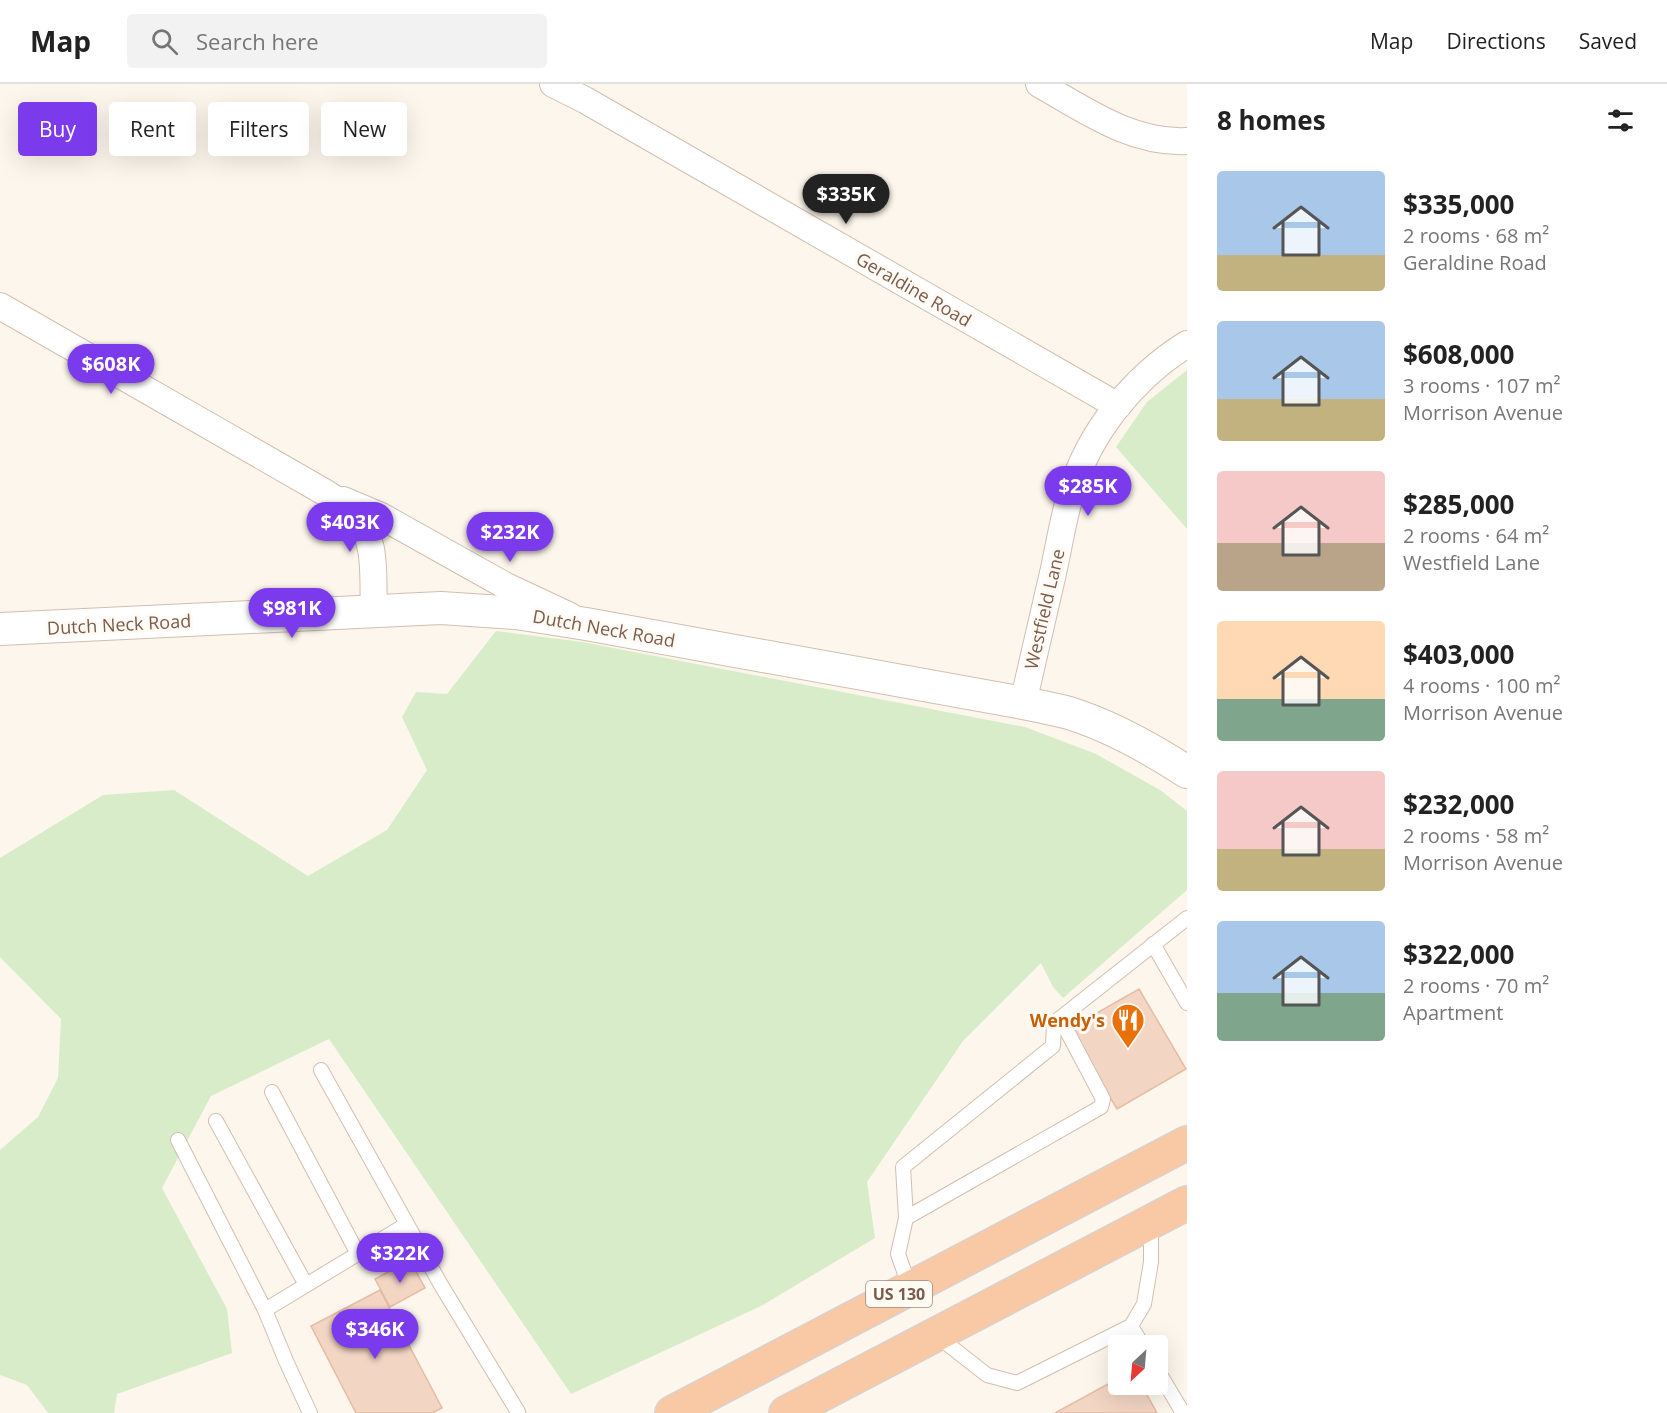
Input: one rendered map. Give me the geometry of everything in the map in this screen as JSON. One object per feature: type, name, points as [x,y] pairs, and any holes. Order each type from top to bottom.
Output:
[{"type":"highway","name":"US 130","points":[[672,1413],[1187,1143]]},
{"type":"highway","name":"US 130","points":[[786,1413],[1187,1203]]},
{"type":"street","name":"Geraldine Road","points":[[553,84],[585,100],[1118,406]]},
{"type":"street","points":[[1039,84],[1111,125],[1146,137],[1187,141]]},
{"type":"street","points":[[0,306],[326,493],[354,514],[366,532],[372,551],[374,610]]},
{"type":"street","name":"Westfield Lane","points":[[1023,703],[1071,492],[1089,450],[1104,423],[1146,375],[1187,344]]},
{"type":"street","points":[[326,493],[381,516],[506,586],[586,624]]},
{"type":"street","name":"Dutch Neck Road","points":[[0,629],[374,610],[441,608],[516,613],[1023,703],[1067,713],[1105,726],[1154,751],[1187,772]]},
{"type":"lane","points":[[910,1288],[898,1254],[906,1218],[903,1167],[1053,1046],[1054,1023],[1187,918]]},
{"type":"lane","points":[[1153,944],[1187,1003]]},
{"type":"lane","points":[[906,1218],[1101,1107],[1103,1098],[1060,1018]]},
{"type":"lane","points":[[321,1070],[441,1285],[517,1413]]},
{"type":"lane","points":[[272,1092],[358,1254]]},
{"type":"lane","points":[[216,1121],[306,1286]]},
{"type":"lane","points":[[178,1140],[265,1310],[310,1413]]},
{"type":"lane","points":[[936,1335],[987,1375],[1017,1383],[1131,1326],[1144,1304],[1151,1262],[1151,1222]]},
{"type":"lane","points":[[265,1310],[407,1224]]},
{"type":"lane","points":[[1131,1326],[1136,1335]]},
{"type":"lane","points":[[1168,1388],[1183,1413]]},
{"type":"green space","points":[[1187,370],[1187,529],[1116,447],[1147,402]]},
{"type":"green space","points":[[496,631],[582,642],[1025,727],[1096,754],[1160,790],[1187,811],[1187,890],[1063,998],[1053,987],[1041,963],[963,1041],[867,1182],[875,1238],[761,1306],[571,1394],[329,1039],[211,1096],[162,1188],[227,1309],[232,1353],[117,1394],[114,1413],[48,1413],[27,1385],[0,1375],[0,1150],[38,1117],[58,1078],[61,1019],[0,957],[0,858],[103,795],[174,790],[308,876],[387,830],[427,770],[402,717],[416,692],[447,694]]},
{"type":"building","name":"Wendy's","points":[[1139,989],[1186,1069],[1117,1109],[1069,1029]]},
{"type":"building","points":[[410,1260],[425,1288],[390,1307],[375,1279]]},
{"type":"building","points":[[380,1290],[442,1408],[432,1413],[356,1413],[311,1326]]},
{"type":"building","points":[[1108,1384],[1108,1395],[1147,1395],[1157,1413],[1055,1413]]},
{"type":"place","name":"Wendy's","points":[[1128,1049]]}]
